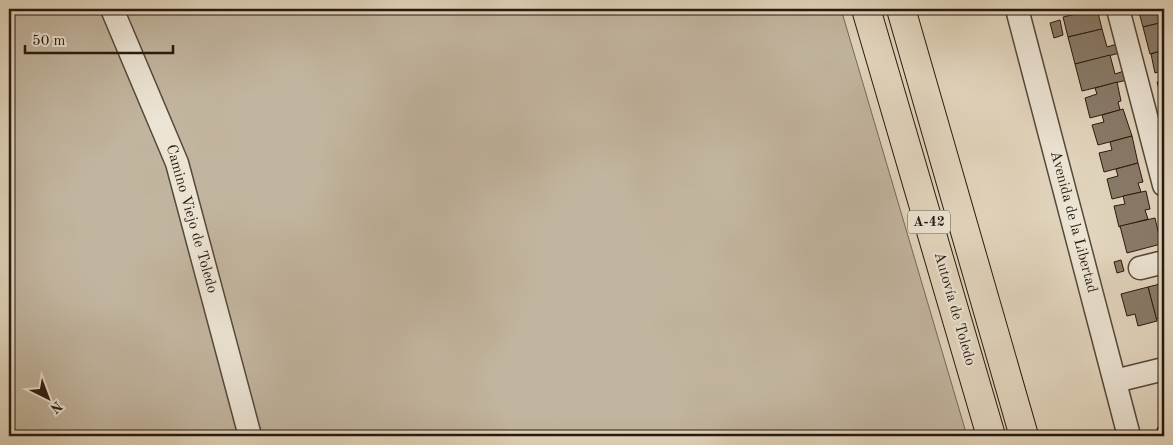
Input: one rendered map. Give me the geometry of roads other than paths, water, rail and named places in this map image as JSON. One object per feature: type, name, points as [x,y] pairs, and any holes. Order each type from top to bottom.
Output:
[{"type":"highway","name":"Autovía de Toledo","points":[[866,9],[991,436]]},
{"type":"highway","name":"A-42","points":[[901,9],[1024,436]]},
{"type":"street","name":"Camino Viejo de Toledo","points":[[112,9],[177,163],[250,436]]},
{"type":"street","name":"Avenida de la Libertad","points":[[1017,9],[1129,436]]},
{"type":"street","points":[[1118,9],[1164,185]]},
{"type":"street","points":[[1140,268],[1164,262]]},
{"type":"street","points":[[1115,381],[1164,369]]}]
